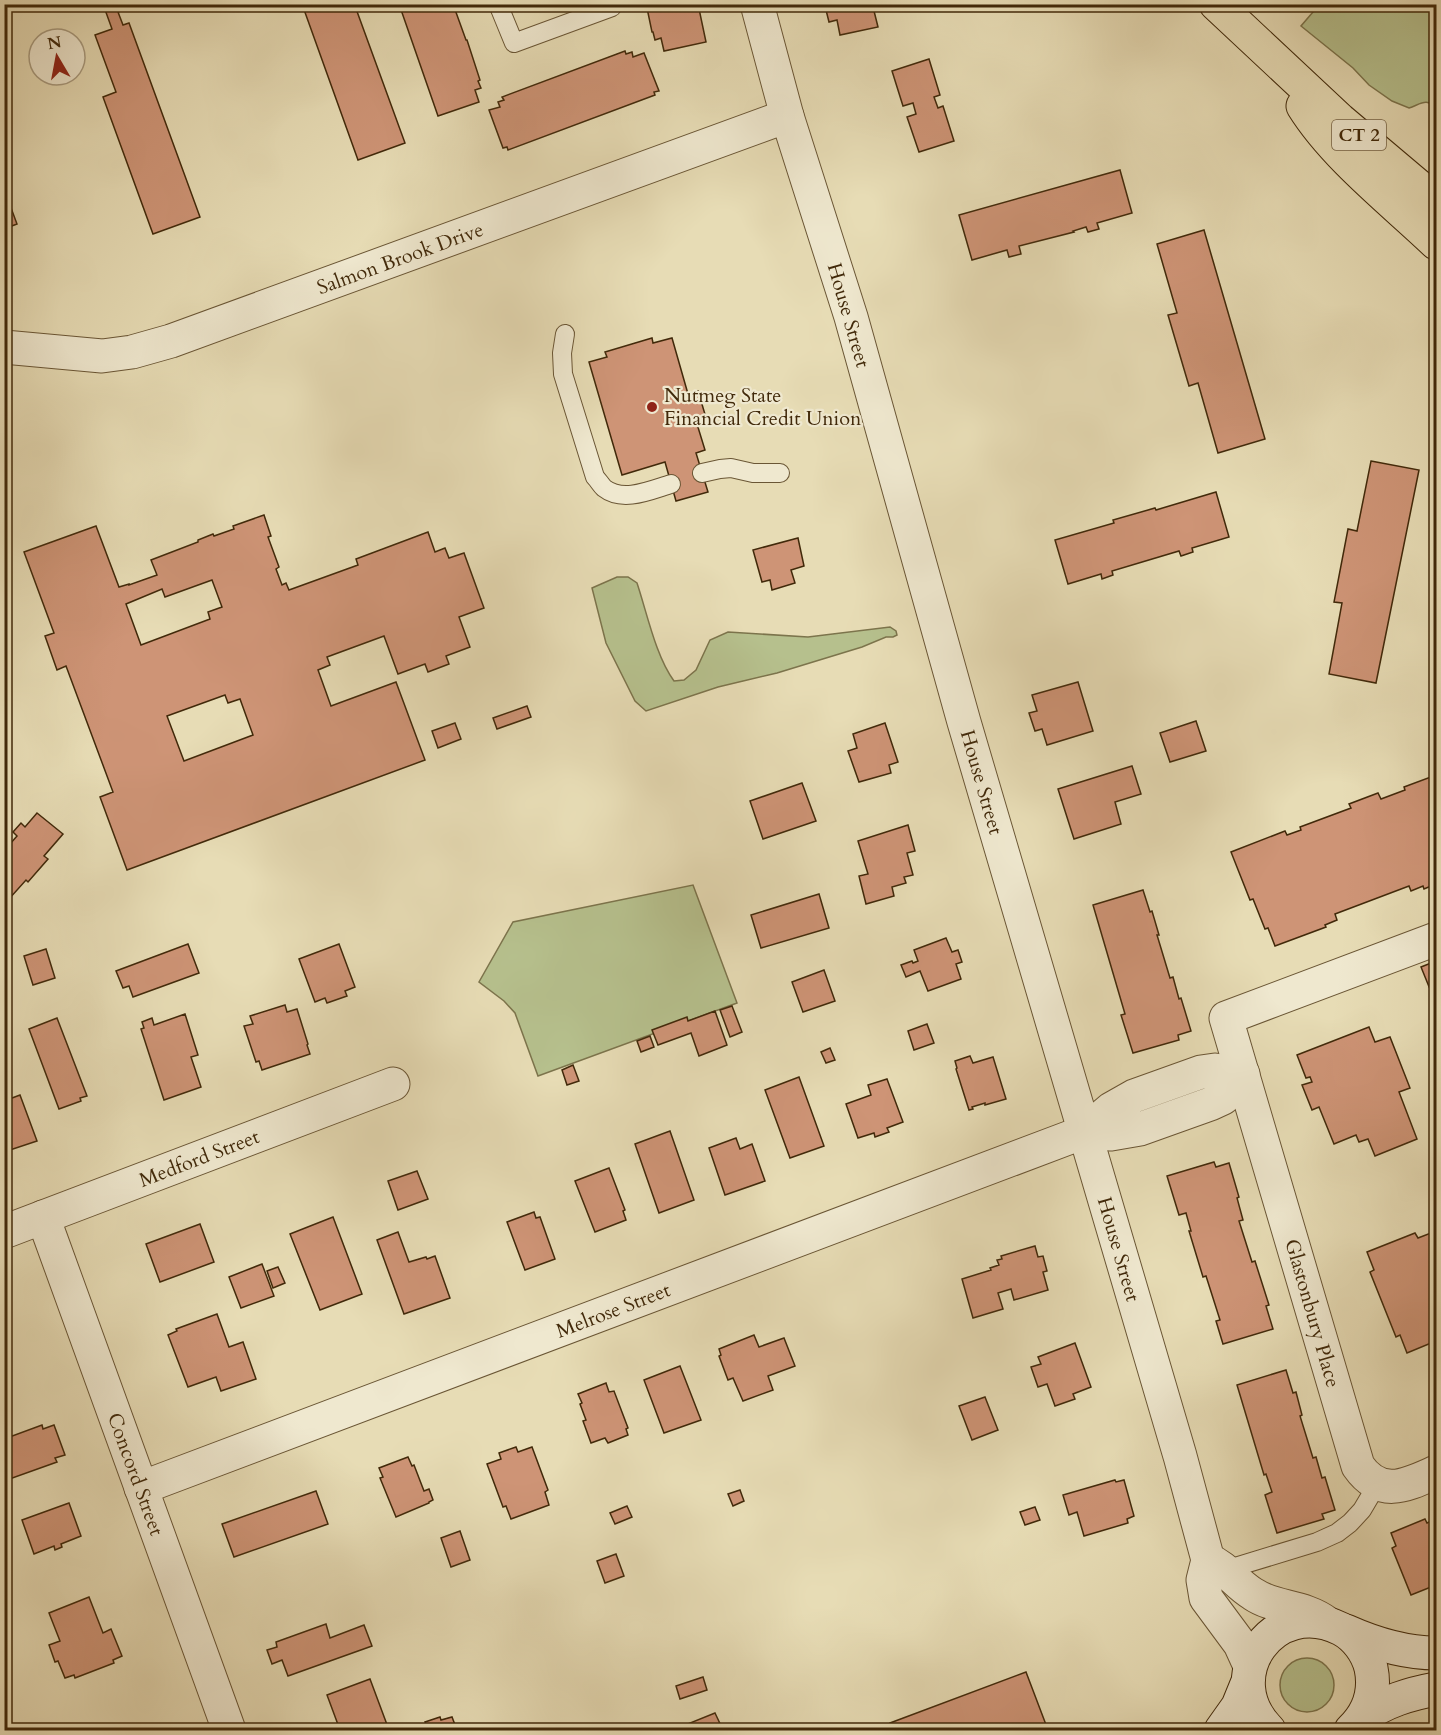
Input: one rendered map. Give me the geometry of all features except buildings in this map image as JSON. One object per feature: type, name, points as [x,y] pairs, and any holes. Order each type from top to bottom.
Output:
[{"type":"highway","name":"CT 2","points":[[1216,4],[1340,120],[1437,201]]},
{"type":"highway","points":[[1283,67],[1293,91],[1326,137],[1346,159],[1437,243]]},
{"type":"street","name":"House Street","points":[[758,4],[787,116],[857,339],[951,676],[1084,1132],[1171,1424],[1216,1565],[1203,1580],[1206,1598],[1240,1644],[1248,1675],[1253,1710],[1269,1731]]},
{"type":"street","name":"Salmon Brook Drive","points":[[4,347],[102,356],[132,352],[163,344],[787,116]]},
{"type":"street","name":"Glastonbury Place","points":[[1378,1483],[1365,1477],[1358,1466],[1226,1018],[1437,939]]},
{"type":"street","points":[[1084,1132],[1111,1134],[1140,1129],[1223,1098],[1243,1074]]},
{"type":"street","name":"Medford Street","points":[[4,1232],[393,1084]]},
{"type":"street","name":"Melrose Street","points":[[141,1488],[1084,1132]]},
{"type":"street","name":"Concord Street","points":[[43,1217],[229,1731]]},
{"type":"street","points":[[1378,1483],[1383,1486],[1402,1487],[1437,1472]]},
{"type":"street","points":[[1216,1565],[1257,1596],[1311,1614],[1336,1627],[1357,1642],[1367,1657],[1373,1683],[1370,1700],[1357,1724]]},
{"type":"street","points":[[1221,1731],[1238,1706],[1257,1650],[1262,1643],[1284,1626],[1301,1621],[1318,1621],[1386,1647],[1437,1653]]},
{"type":"street","points":[[1357,1724],[1390,1701],[1405,1695],[1437,1689]]},
{"type":"lane","points":[[498,4],[514,43],[612,7],[611,4]]},
{"type":"lane","points":[[565,334],[562,353],[563,374],[595,477],[605,488],[619,495],[639,494],[671,484]]},
{"type":"lane","points":[[702,473],[731,468],[753,472],[780,472]]},
{"type":"lane","points":[[1216,1565],[1317,1542],[1337,1533],[1362,1510],[1378,1483]]},
{"type":"green space","points":[[1319,5],[1436,5],[1436,109],[1427,102],[1409,108],[1392,101],[1369,85],[1353,68],[1301,26]]},
{"type":"green space","points":[[617,577],[628,577],[637,583],[657,647],[674,681],[684,680],[696,670],[710,640],[728,632],[808,637],[890,627],[896,631],[897,635],[777,673],[718,687],[646,711],[635,701],[606,643],[592,588]]},
{"type":"green space","points":[[693,885],[737,1003],[538,1076],[515,1013],[504,1001],[479,982],[513,922]]},
{"type":"green space","points":[[1302,1658],[1312,1658],[1322,1662],[1330,1670],[1334,1685],[1330,1700],[1322,1708],[1312,1712],[1302,1712],[1292,1708],[1284,1700],[1280,1690],[1280,1680],[1284,1670],[1292,1662]]},
{"type":"place","name":"Nutmeg State Financial Credit Union","points":[[652,407]]}]
